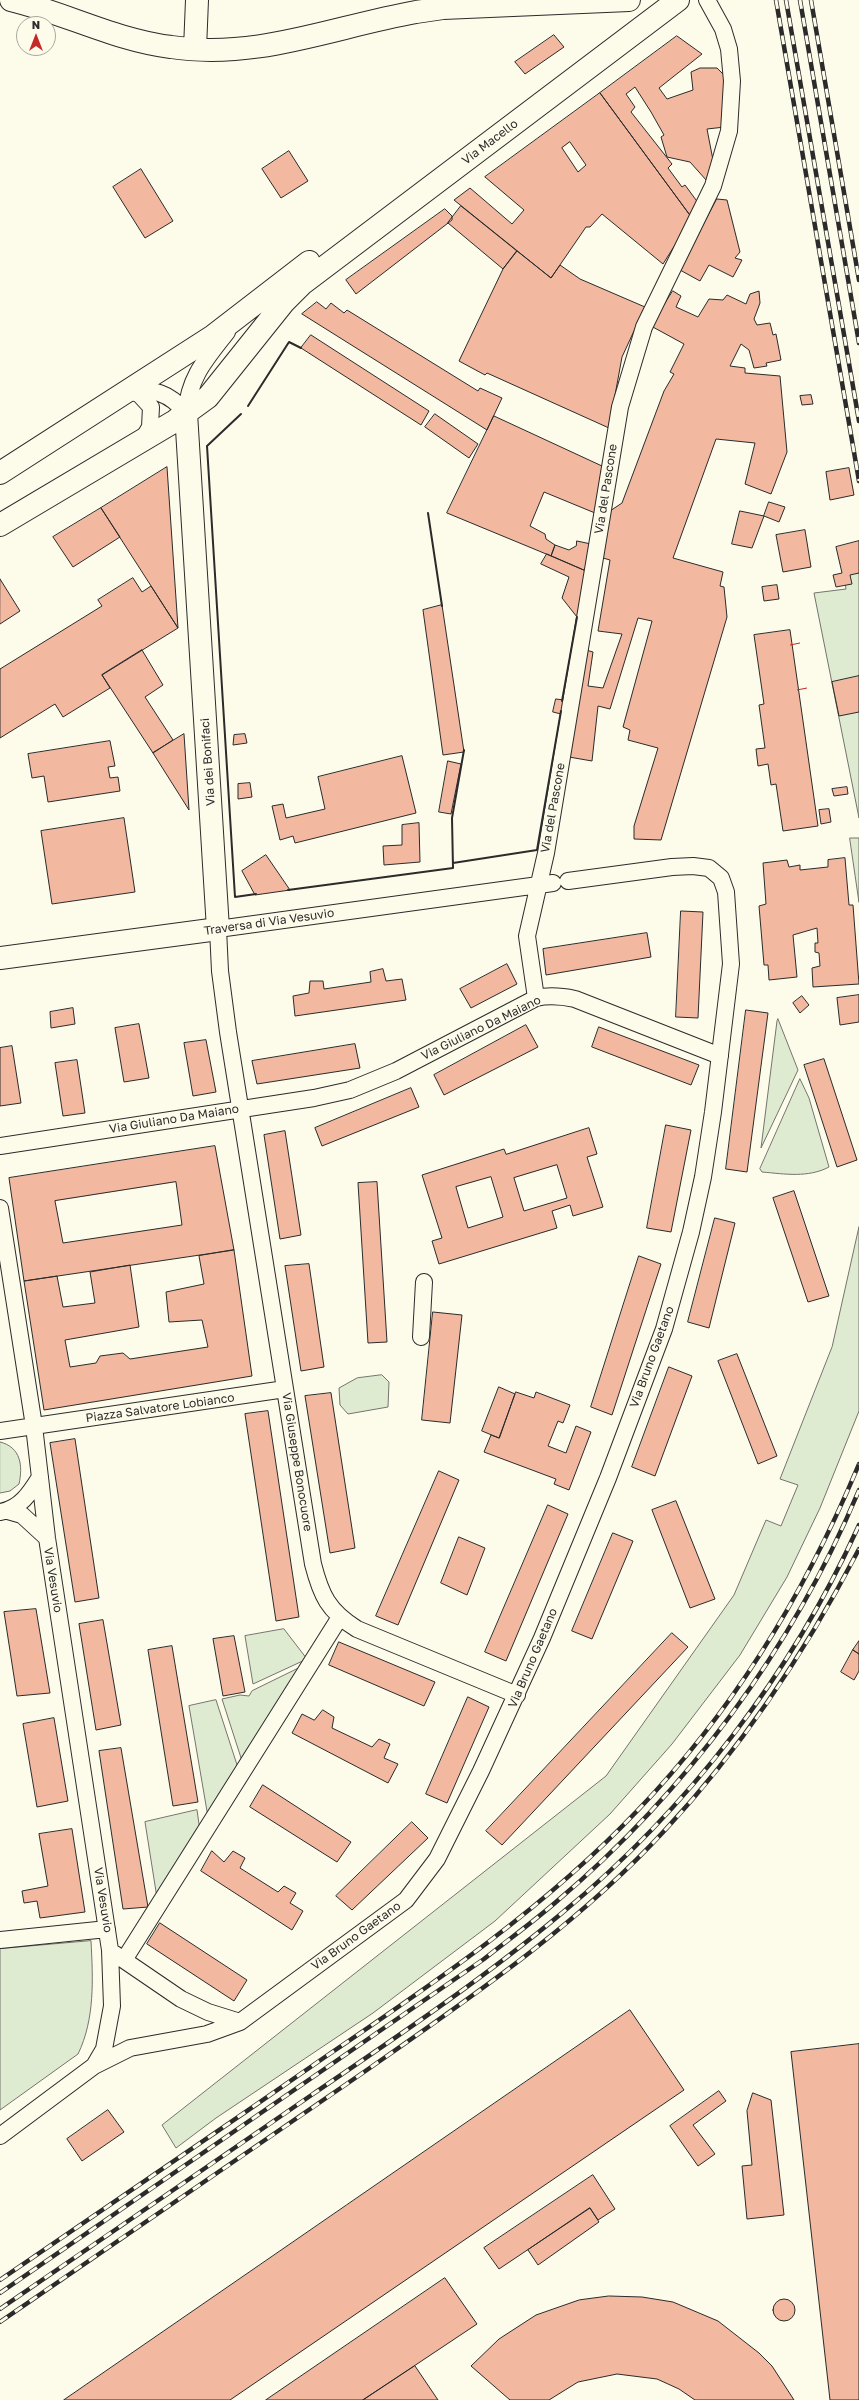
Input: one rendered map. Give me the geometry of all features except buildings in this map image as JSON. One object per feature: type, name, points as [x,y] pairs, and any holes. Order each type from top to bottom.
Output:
[{"type":"main road","points":[[11,0],[42,8],[146,43],[195,49],[252,49],[392,16],[443,8],[629,0]]},
{"type":"main road","points":[[195,49],[197,0]]},
{"type":"main road","name":"Via Macello","points":[[297,279],[662,0]]},
{"type":"main road","name":"Via Macello","points":[[297,279],[678,0]]},
{"type":"main road","points":[[0,473],[128,391],[297,279]]},
{"type":"main road","points":[[0,525],[186,413],[208,397],[284,302],[297,279]]},
{"type":"main road","name":"Via dei Bonifaci","points":[[186,413],[218,929]]},
{"type":"main road","name":"Traversa di Via Vesuvio","points":[[0,958],[218,929]]},
{"type":"street","name":"Via del Pascone","points":[[536,998],[527,936],[553,884],[546,853],[620,407],[644,327],[713,186],[729,131],[732,81],[729,49],[723,28],[707,0]]},
{"type":"street","points":[[186,413],[190,388],[194,377],[208,356],[240,316]]},
{"type":"street","points":[[128,391],[150,390],[163,394],[176,401],[186,413]]},
{"type":"street","points":[[128,391],[139,394],[151,407],[150,426],[143,439]]},
{"type":"street","points":[[553,884],[688,866],[709,868],[721,878],[727,900],[731,972],[720,1056]]},
{"type":"street","name":"Traversa di Via Vesuvio","points":[[218,929],[553,884]]},
{"type":"street","name":"Via dei Bonifaci","points":[[218,929],[222,995],[240,1109]]},
{"type":"street","name":"Via Giuliano Da Maiano","points":[[0,1146],[314,1098],[350,1090],[378,1079],[536,998],[557,996],[574,999],[720,1056]]},
{"type":"street","name":"Via Bruno Gaetano","points":[[94,2066],[130,2048],[207,2034],[240,2022],[406,1900],[437,1859],[517,1695],[608,1478],[664,1329],[691,1232],[704,1177],[720,1056]]},
{"type":"street","name":"Via Giuseppe Bonocuore","points":[[240,1109],[313,1564],[319,1587],[328,1606],[357,1629],[517,1695]]},
{"type":"street","name":"Via Vesuvio","points":[[0,1208],[34,1426],[47,1538],[110,1950],[112,2006],[104,2048],[94,2066]]},
{"type":"street","points":[[421,1337],[424,1282]]},
{"type":"street","name":"Piazza Salvatore Lobianco","points":[[0,1431],[285,1389]]},
{"type":"street","points":[[4,1511],[28,1496],[40,1478]]},
{"type":"street","points":[[4,1511],[22,1516],[47,1538]]},
{"type":"street","points":[[124,1960],[340,1617]]},
{"type":"street","points":[[0,1940],[107,1930]]},
{"type":"street","points":[[110,1950],[181,1999],[208,2012],[240,2022]]},
{"type":"street","points":[[0,2136],[94,2066]]},
{"type":"green space","points":[[859,573],[859,818],[814,593],[846,589],[844,576]]},
{"type":"green space","points":[[850,838],[859,838],[859,902]]},
{"type":"green space","points":[[778,1019],[798,1070],[761,1148],[777,1021]]},
{"type":"green space","points":[[800,1079],[809,1098],[829,1167],[813,1173],[805,1174],[762,1172],[760,1169]]},
{"type":"green space","points":[[859,1227],[859,1411],[820,1508],[787,1577],[740,1655],[672,1744],[610,1814],[495,1921],[373,2013],[216,2118],[176,2148],[162,2125],[606,1776],[734,1595],[766,1520],[781,1526],[798,1485],[780,1479],[832,1347]]},
{"type":"green space","points":[[382,1375],[389,1382],[388,1407],[348,1414],[340,1405],[339,1388],[357,1378]]},
{"type":"green space","points":[[0,1442],[12,1448],[16,1453],[19,1458],[21,1471],[19,1484],[10,1491],[0,1493]]},
{"type":"green space","points":[[284,1629],[307,1659],[253,1684],[245,1636]]},
{"type":"green space","points":[[303,1666],[243,1764],[222,1699],[240,1695],[249,1696],[252,1691]]},
{"type":"green space","points":[[216,1700],[239,1771],[208,1817],[189,1706]]},
{"type":"green space","points":[[197,1810],[200,1831],[157,1898],[145,1822]]},
{"type":"green space","points":[[91,1941],[92,1999],[84,2041],[78,2054],[0,2110],[0,1949]]},
{"type":"railway","points":[[776,0],[859,481]]},
{"type":"railway","points":[[786,0],[859,421]]},
{"type":"railway","points":[[800,0],[859,343]]},
{"type":"railway","points":[[811,0],[859,280]]},
{"type":"railway","points":[[0,2280],[367,2029],[449,1971],[528,1911],[603,1845],[673,1772],[706,1732],[765,1647],[816,1558],[859,1464]]},
{"type":"railway","points":[[0,2293],[484,1959],[529,1924],[604,1859],[649,1813],[692,1765],[732,1714],[768,1661],[802,1606],[832,1549],[859,1490]]},
{"type":"railway","points":[[0,2309],[377,2051],[471,1984],[562,1913],[608,1873],[694,1784],[733,1736],[769,1685],[802,1633],[832,1580],[859,1525]]},
{"type":"railway","points":[[0,2322],[444,2016],[522,1959],[597,1897],[666,1829],[722,1764],[772,1696],[795,1660],[839,1587],[859,1549]]},
{"type":"wall","points":[[248,406],[289,342],[301,348]]},
{"type":"wall","points":[[241,414],[207,446],[235,897],[256,894]]},
{"type":"wall","points":[[428,513],[442,606]]},
{"type":"wall","points":[[562,701],[577,617]]},
{"type":"wall","points":[[453,863],[537,850],[561,711]]},
{"type":"wall","points":[[288,890],[453,868],[452,818],[464,750]]},
{"type":"power","points":[[790,645],[800,643]]},
{"type":"power","points":[[797,690],[807,688]]}]
